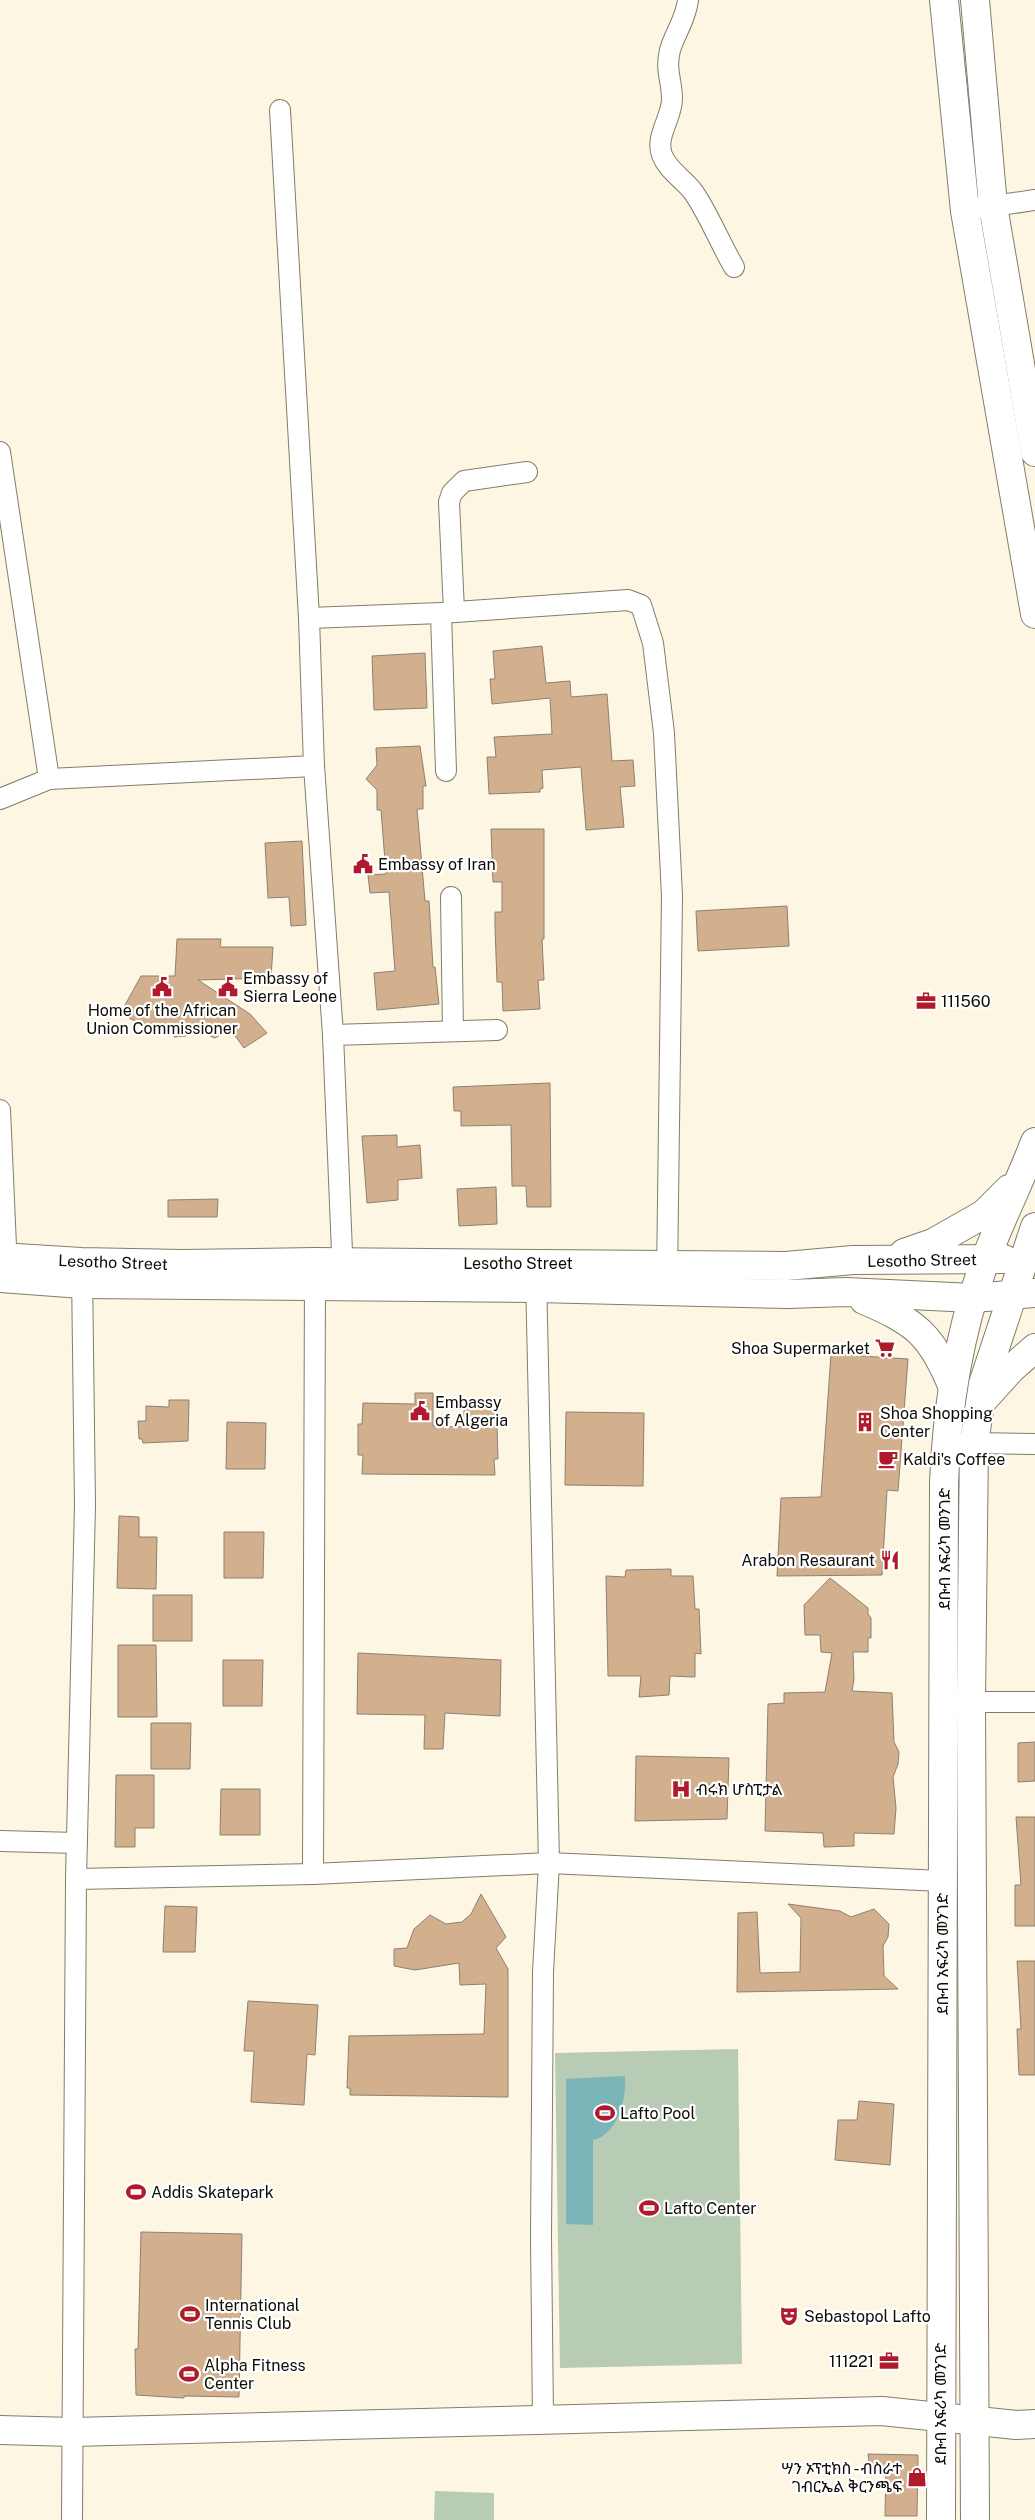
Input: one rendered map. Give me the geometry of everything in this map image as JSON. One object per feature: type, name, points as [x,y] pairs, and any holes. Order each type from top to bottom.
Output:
[{"type":"main road","points":[[944,0],[965,211],[1035,614]]},
{"type":"main road","points":[[975,0],[993,206],[1031,397],[1035,452]]},
{"type":"main road","name":"ደቡብ አፍሪካ መንገድ","points":[[941,2520],[942,1881],[944,1482],[946,1427],[973,1298],[986,1259],[1035,1142]]},
{"type":"main road","points":[[880,1260],[933,1243],[984,1214],[1020,1177]]},
{"type":"main road","name":"ደቡብ አፍሪካ መንገድ","points":[[975,2520],[971,1703],[974,1443],[984,1384],[1024,1294],[1035,1227]]},
{"type":"main road","name":"Lesotho Street","points":[[3,1268],[82,1273],[536,1276],[668,1263],[786,1266],[880,1260],[1029,1259]]},
{"type":"main road","name":"Lesotho Street","points":[[536,1276],[666,1293],[788,1294],[846,1292],[973,1298],[1024,1294]]},
{"type":"main road","points":[[846,1292],[897,1314],[924,1336],[940,1356],[953,1388]]},
{"type":"main road","points":[[980,1403],[1011,1369],[1035,1348]]},
{"type":"main road","points":[[0,2430],[73,2432],[882,2411],[1016,2425],[1035,2424]]},
{"type":"street","points":[[688,0],[686,13],[671,48],[667,70],[672,99],[669,115],[662,133],[662,153],[669,167],[694,193],[734,267]]},
{"type":"street","points":[[280,110],[309,618],[314,766],[333,1035],[343,1274]]},
{"type":"street","points":[[965,211],[1035,200]]},
{"type":"street","points":[[0,452],[49,779]]},
{"type":"street","points":[[446,771],[449,502],[452,493],[464,481],[527,472]]},
{"type":"street","points":[[309,618],[447,612],[628,600],[641,605],[653,644],[664,733],[672,886],[668,1263],[666,1293]]},
{"type":"street","points":[[0,798],[49,779],[314,766]]},
{"type":"street","points":[[451,897],[453,1032]]},
{"type":"street","points":[[333,1035],[497,1030]]},
{"type":"street","points":[[0,1110],[3,1268]]},
{"type":"street","points":[[72,2520],[76,1879],[85,1505],[82,1273]]},
{"type":"street","points":[[313,1874],[315,1274]]},
{"type":"street","points":[[536,1276],[549,1863],[543,1982],[541,2227],[543,2419]]},
{"type":"street","points":[[974,1443],[1035,1444]]},
{"type":"street","points":[[943,1701],[971,1703],[1035,1702]]},
{"type":"street","points":[[0,1841],[77,1843]]},
{"type":"street","points":[[76,1879],[313,1874],[549,1863],[942,1881]]},
{"type":"green space","name":"Lafto Center","points":[[738,2049],[742,2364],[560,2368],[555,2053]]},
{"type":"green space","points":[[435,2491],[494,2493],[494,2520],[434,2520]]},
{"type":"water","points":[[625,2076],[622,2104],[615,2123],[602,2137],[593,2140],[593,2225],[566,2224],[566,2079]]},
{"type":"building","points":[[542,646],[546,683],[570,681],[571,697],[607,694],[612,761],[633,760],[635,786],[620,787],[624,827],[586,830],[581,767],[542,770],[543,788],[540,789],[540,792],[489,794],[487,757],[496,757],[494,737],[552,734],[550,698],[492,704],[490,679],[495,679],[493,651]]},
{"type":"building","points":[[425,653],[427,708],[374,710],[372,656]]},
{"type":"building","points":[[420,746],[426,786],[423,786],[423,809],[417,809],[425,901],[429,901],[433,967],[435,967],[439,1004],[377,1010],[374,973],[395,971],[389,892],[370,893],[368,875],[386,874],[381,810],[377,810],[377,790],[366,779],[377,765],[376,748]]},
{"type":"building","points":[[491,829],[544,829],[544,939],[542,939],[544,980],[538,980],[540,1009],[503,1011],[502,982],[497,982],[495,927],[495,912],[502,912],[502,882],[493,882]]},
{"type":"building","points":[[302,841],[306,925],[291,926],[289,897],[268,898],[265,843]]},
{"type":"building","points":[[787,906],[789,946],[698,951],[696,911]]},
{"type":"building","points":[[177,939],[221,939],[220,947],[273,947],[271,978],[198,980],[250,1014],[267,1033],[244,1048],[230,1029],[215,1038],[190,1027],[186,1036],[174,1037],[172,1024],[141,1024],[129,1018],[125,1005],[141,976],[175,976]]},
{"type":"building","points":[[550,1083],[551,1207],[527,1207],[526,1186],[512,1186],[511,1125],[461,1126],[461,1111],[454,1111],[453,1087]]},
{"type":"building","points":[[397,1135],[397,1147],[420,1145],[422,1178],[398,1180],[398,1200],[367,1203],[362,1136]]},
{"type":"building","points":[[496,1187],[497,1224],[459,1226],[457,1189]]},
{"type":"building","points":[[218,1199],[217,1217],[168,1217],[168,1200]]},
{"type":"building","points":[[831,1354],[908,1359],[898,1491],[887,1490],[882,1575],[777,1576],[781,1498],[821,1497]]},
{"type":"building","points":[[415,1393],[433,1393],[433,1426],[464,1427],[464,1405],[494,1406],[494,1427],[497,1427],[498,1459],[494,1459],[495,1475],[362,1474],[363,1455],[358,1455],[358,1424],[362,1424],[363,1403],[415,1404]]},
{"type":"building","points":[[169,1400],[189,1400],[188,1441],[143,1443],[142,1439],[139,1439],[138,1421],[146,1421],[146,1406],[169,1407]]},
{"type":"building","points":[[566,1412],[644,1413],[643,1486],[565,1485]]},
{"type":"building","points":[[227,1422],[266,1423],[265,1469],[226,1469]]},
{"type":"building","points":[[119,1516],[139,1517],[139,1537],[157,1537],[156,1589],[117,1588]]},
{"type":"building","points":[[224,1532],[264,1532],[263,1578],[224,1578]]},
{"type":"building","points":[[671,1569],[671,1576],[693,1576],[695,1609],[699,1609],[701,1654],[695,1653],[695,1677],[670,1676],[669,1695],[639,1697],[641,1676],[608,1676],[606,1576],[625,1577],[626,1570]]},
{"type":"building","points":[[830,1578],[868,1608],[868,1614],[871,1618],[871,1638],[868,1638],[868,1652],[853,1652],[854,1679],[852,1691],[892,1693],[894,1742],[899,1752],[898,1764],[893,1777],[896,1808],[894,1834],[854,1833],[854,1846],[824,1847],[823,1833],[765,1831],[768,1704],[784,1703],[784,1693],[825,1692],[832,1653],[821,1652],[820,1635],[805,1635],[804,1605]]},
{"type":"building","points":[[153,1595],[192,1595],[192,1641],[153,1641]]},
{"type":"building","points":[[118,1645],[156,1645],[157,1717],[118,1717]]},
{"type":"building","points":[[358,1653],[501,1660],[500,1716],[445,1713],[443,1749],[424,1749],[425,1715],[357,1714]]},
{"type":"building","points":[[223,1660],[263,1660],[262,1706],[223,1706]]},
{"type":"building","points":[[151,1723],[191,1723],[190,1769],[151,1769]]},
{"type":"building","points":[[1035,1742],[1035,1781],[1018,1782],[1018,1743]]},
{"type":"building","name":"ብሩክ ሆስፒታል","points":[[636,1756],[729,1758],[727,1819],[635,1821]]},
{"type":"building","points":[[116,1775],[154,1775],[154,1828],[135,1828],[135,1847],[115,1847]]},
{"type":"building","points":[[221,1789],[260,1789],[260,1835],[220,1835]]},
{"type":"building","points":[[1016,1817],[1035,1817],[1035,1926],[1015,1926],[1015,1885],[1021,1885]]},
{"type":"building","points":[[481,1894],[506,1937],[496,1948],[508,1969],[508,2097],[350,2095],[350,2088],[347,2088],[349,2036],[484,2034],[486,1984],[460,1985],[459,1963],[415,1970],[394,1966],[394,1949],[407,1948],[414,1929],[430,1915],[446,1924],[462,1922],[471,1914]]},
{"type":"building","points":[[788,1904],[840,1911],[851,1917],[874,1909],[889,1924],[888,1937],[883,1946],[884,1976],[898,1989],[737,1992],[738,1913],[757,1912],[760,1973],[800,1972],[801,1918]]},
{"type":"building","points":[[165,1906],[197,1907],[195,1952],[163,1952]]},
{"type":"building","points":[[1017,1961],[1035,1961],[1035,2075],[1019,2075],[1017,2029],[1021,2029]]},
{"type":"building","points":[[248,2001],[318,2005],[315,2055],[307,2054],[304,2105],[251,2102],[254,2051],[244,2051]]},
{"type":"building","points":[[859,2101],[894,2104],[890,2165],[835,2160],[838,2120],[857,2120]]},
{"type":"building","name":"International Tennis Club","points":[[141,2232],[242,2234],[239,2397],[184,2396],[184,2398],[136,2395],[135,2349],[138,2349]]},
{"type":"building","points":[[868,2454],[918,2455],[917,2516],[885,2516],[886,2470],[870,2471]]},
{"type":"place","name":"Embassy of Iran","points":[[363,864]]},
{"type":"place","name":"Home of the African Union Commissioner","points":[[162,987]]},
{"type":"place","name":"Embassy of Sierra Leone","points":[[228,987]]},
{"type":"place","name":"111560","points":[[926,1001]]},
{"type":"place","name":"Shoa Supermarket","points":[[885,1348]]},
{"type":"place","name":"Embassy of Algeria","points":[[420,1411]]},
{"type":"place","name":"Shoa Shopping Center","points":[[865,1422]]},
{"type":"place","name":"Kaldi's Coffee","points":[[888,1459]]},
{"type":"place","name":"Arabon Resaurant","points":[[890,1560]]},
{"type":"place","name":"ብሩክ ሆስፒታል","points":[[681,1789]]},
{"type":"place","name":"Lafto Pool","points":[[605,2113]]},
{"type":"place","name":"Addis Skatepark","points":[[136,2192]]},
{"type":"place","name":"Lafto Center","points":[[649,2208]]},
{"type":"place","name":"International Tennis Club","points":[[190,2314]]},
{"type":"place","name":"Sebastopol Lafto","points":[[789,2316]]},
{"type":"place","name":"111221","points":[[889,2361]]},
{"type":"place","name":"Alpha Fitness Center","points":[[189,2374]]},
{"type":"place","name":"ሣን ኦፕቲክስ - ብስራተ ገብርኤል ቅርንጫፍ","points":[[917,2477]]}]
